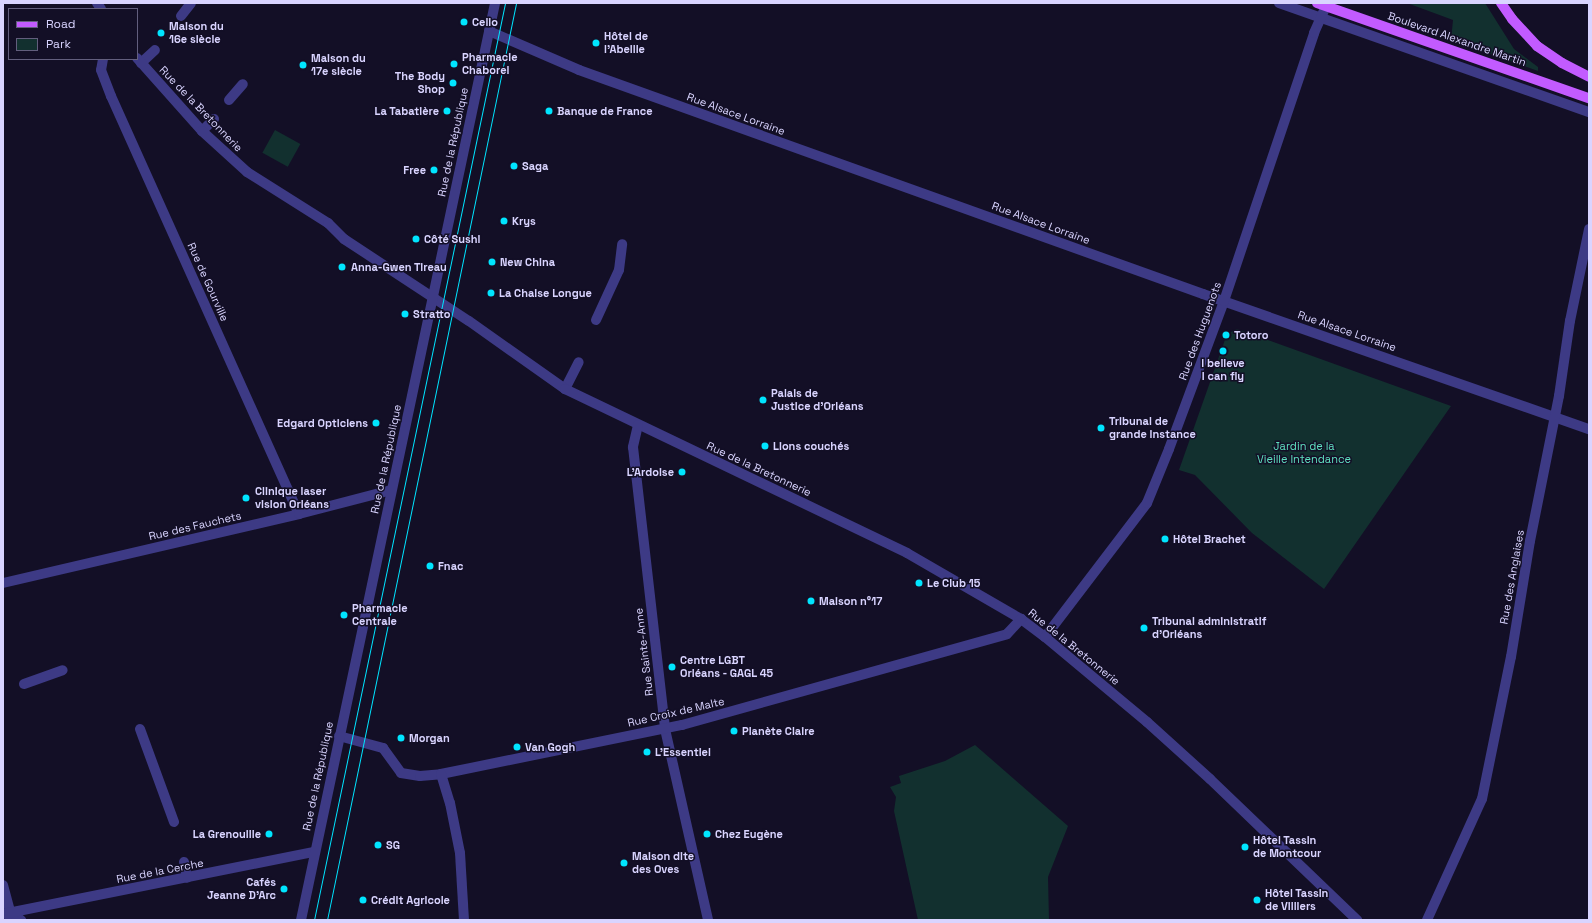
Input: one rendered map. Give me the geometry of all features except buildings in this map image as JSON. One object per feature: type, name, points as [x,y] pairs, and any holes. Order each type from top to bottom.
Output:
[{"type":"main road","name":"Boulevard Alexandre Martin","points":[[1501,3],[1512,19],[1536,46],[1562,64],[1589,77]]},
{"type":"main road","name":"Boulevard Alexandre Martin","points":[[1321,4],[1589,98]]},
{"type":"street","points":[[181,16],[191,3]]},
{"type":"street","name":"Rue de la République","points":[[301,920],[314,852],[495,3]]},
{"type":"street","points":[[1279,3],[1589,112]]},
{"type":"street","name":"Rue des Huguenots","points":[[1045,637],[1147,503],[1170,449],[1224,301],[1321,18],[1321,4]]},
{"type":"street","name":"Rue Alsace Lorraine","points":[[489,31],[579,70],[1224,301],[1589,429]]},
{"type":"street","points":[[139,61],[155,50]]},
{"type":"street","name":"Rue de Gourville","points":[[103,60],[101,70],[110,96],[299,514]]},
{"type":"street","name":"Rue de la Bretonnerie","points":[[139,61],[202,131],[247,172],[328,223],[344,239],[432,297],[565,389],[907,553],[1021,619],[1045,637],[1159,732],[1357,920]]},
{"type":"street","points":[[229,100],[243,84]]},
{"type":"street","points":[[202,131],[214,119]]},
{"type":"street","name":"Rue des Anglaises","points":[[1427,920],[1482,799],[1511,658],[1530,541],[1555,417],[1570,321],[1589,229]]},
{"type":"street","points":[[596,320],[619,270],[622,244]]},
{"type":"street","points":[[565,389],[579,362]]},
{"type":"street","name":"Rue Sainte-Anne","points":[[638,425],[633,447],[665,729],[708,920]]},
{"type":"street","name":"Rue des Fauchets","points":[[3,583],[299,514],[391,490]]},
{"type":"street","name":"Rue Croix de Malte","points":[[339,736],[383,748],[401,773],[420,776],[441,774],[665,729],[1008,634],[1021,619]]},
{"type":"street","points":[[24,684],[63,670]]},
{"type":"street","points":[[140,729],[174,822]]},
{"type":"street","points":[[441,774],[450,803],[460,853],[464,920]]},
{"type":"street","name":"Rue de la Cerche","points":[[8,915],[314,852]]},
{"type":"street","points":[[184,862],[187,878]]},
{"type":"street","points":[[3,885],[8,915],[21,920]]},
{"type":"green space","points":[[1407,3],[1485,3],[1514,49],[1538,67],[1538,71],[1451,40],[1453,20]]},
{"type":"green space","points":[[275,130],[300,144],[288,167],[262,153]]},
{"type":"green space","name":"Jardin de la Vieille Intendance","points":[[1237,329],[1451,406],[1324,589],[1252,533],[1195,475],[1179,470],[1227,334]]},
{"type":"green space","points":[[975,745],[1068,826],[1048,877],[1049,920],[918,920],[894,811],[896,797],[890,787],[901,783],[899,776],[945,761]]},
{"type":"tram line","points":[[314,920],[505,3]]},
{"type":"tram line","points":[[327,920],[516,3]]},
{"type":"place","name":"Celio","points":[[464,22]]},
{"type":"place","name":"Maison du 16e siècle","points":[[161,33]]},
{"type":"place","name":"Hôtel de l'Abeille","points":[[596,43]]},
{"type":"place","name":"Pharmacie Chaborel","points":[[454,64]]},
{"type":"place","name":"Maison du 17e siècle","points":[[303,65]]},
{"type":"place","name":"The Body Shop","points":[[453,83]]},
{"type":"place","name":"La Tabatière","points":[[447,111]]},
{"type":"place","name":"Banque de France","points":[[549,111]]},
{"type":"place","name":"Saga","points":[[514,166]]},
{"type":"place","name":"Free","points":[[434,170]]},
{"type":"place","name":"Krys","points":[[504,221]]},
{"type":"place","name":"Côté Sushi","points":[[416,239]]},
{"type":"place","name":"New China","points":[[492,262]]},
{"type":"place","name":"Anna-Gwen Tireau","points":[[342,267]]},
{"type":"place","name":"La Chaise Longue","points":[[491,293]]},
{"type":"place","name":"Stratto","points":[[405,314]]},
{"type":"place","name":"Totoro","points":[[1226,335]]},
{"type":"place","name":"I believe I can fly","points":[[1223,351]]},
{"type":"place","name":"Palais de Justice d'Orléans","points":[[763,400]]},
{"type":"place","name":"Edgard Opticiens","points":[[376,423]]},
{"type":"place","name":"Tribunal de grande instance","points":[[1101,428]]},
{"type":"place","name":"Lions couchés","points":[[765,446]]},
{"type":"place","name":"L'Ardoise","points":[[682,472]]},
{"type":"place","name":"Clinique laser vision Orléans","points":[[246,498]]},
{"type":"place","name":"Hôtel Brachet","points":[[1165,539]]},
{"type":"place","name":"Fnac","points":[[430,566]]},
{"type":"place","name":"Le Club 15","points":[[919,583]]},
{"type":"place","name":"Maison n°17","points":[[811,601]]},
{"type":"place","name":"Pharmacie Centrale","points":[[344,615]]},
{"type":"place","name":"Tribunal administratif d'Orléans","points":[[1144,628]]},
{"type":"place","name":"Centre LGBT Orléans - GAGL 45","points":[[672,667]]},
{"type":"place","name":"Planète Claire","points":[[734,731]]},
{"type":"place","name":"Morgan","points":[[401,738]]},
{"type":"place","name":"Van Gogh","points":[[517,747]]},
{"type":"place","name":"L'Essentiel","points":[[647,752]]},
{"type":"place","name":"La Grenouille","points":[[269,834]]},
{"type":"place","name":"Chez Eugène","points":[[707,834]]},
{"type":"place","name":"SG","points":[[378,845]]},
{"type":"place","name":"Hôtel Tassin de Montcour","points":[[1245,847]]},
{"type":"place","name":"Maison dite des Oves","points":[[624,863]]},
{"type":"place","name":"Cafés Jeanne D'Arc","points":[[284,889]]},
{"type":"place","name":"Crédit Agricole","points":[[363,900]]},
{"type":"place","name":"Hôtel Tassin de Villiers","points":[[1257,900]]}]
